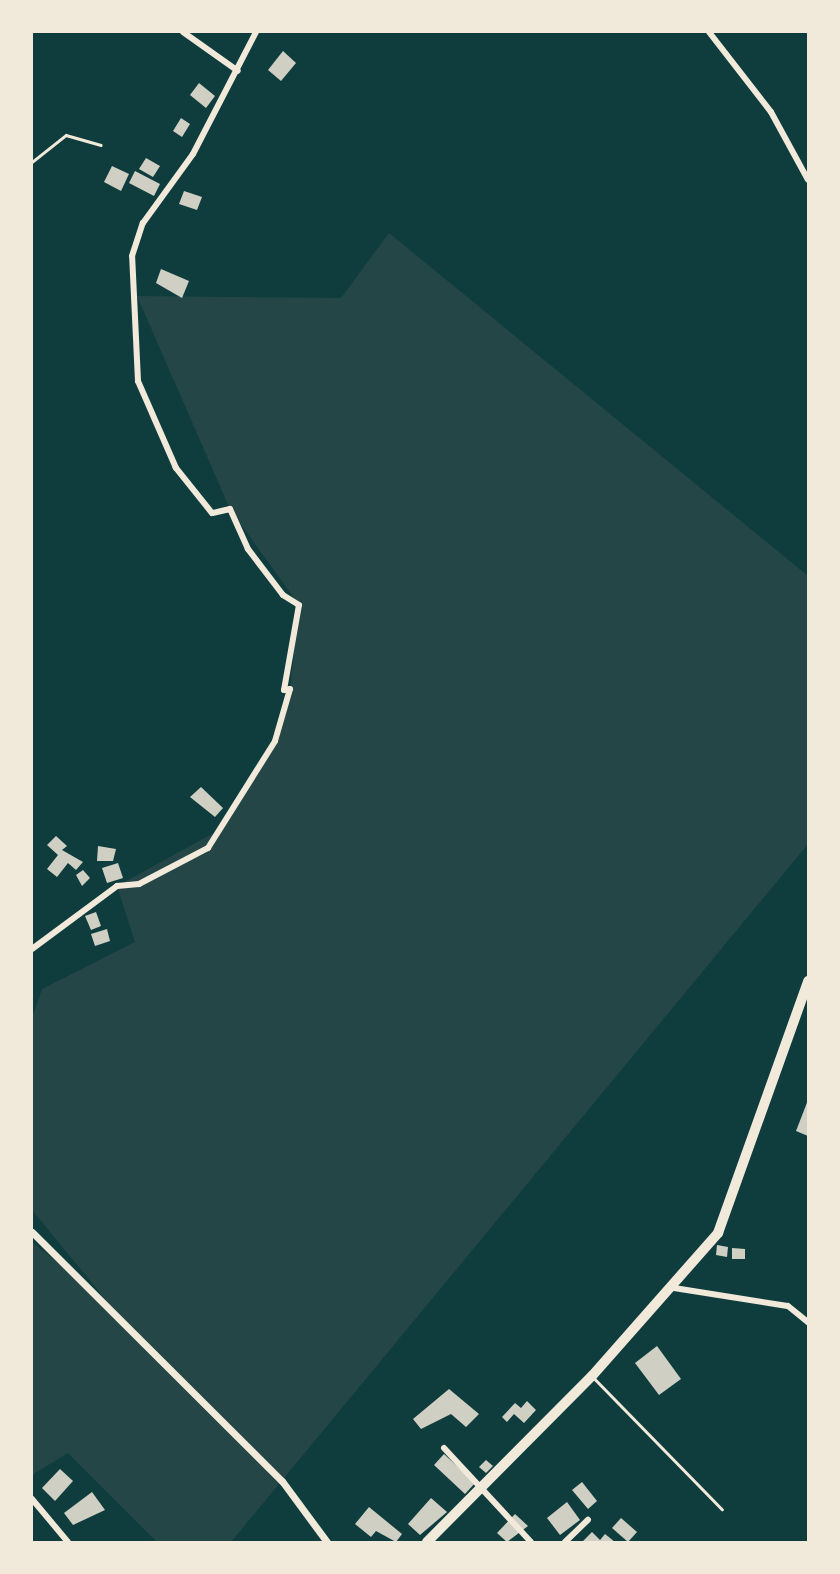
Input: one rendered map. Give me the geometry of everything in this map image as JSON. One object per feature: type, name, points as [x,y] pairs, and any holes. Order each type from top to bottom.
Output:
[{"type":"main road","points":[[427,1542],[592,1376],[674,1288],[727,1217],[808,981]]},
{"type":"street","points":[[183,32],[239,71]]},
{"type":"street","points":[[32,949],[117,886],[139,884],[208,848],[275,741],[290,689],[284,690],[299,605],[283,595],[248,549],[230,509],[212,513],[176,468],[138,381],[132,256],[143,223],[193,154],[239,71],[256,32]]},
{"type":"street","points":[[709,32],[771,113],[808,180]]},
{"type":"street","points":[[32,1232],[282,1480],[327,1542]]},
{"type":"street","points":[[674,1288],[788,1306],[808,1322]]},
{"type":"street","points":[[444,1448],[459,1459],[478,1491],[531,1542]]},
{"type":"street","points":[[32,1499],[68,1542]]},
{"type":"street","points":[[565,1542],[588,1520]]},
{"type":"lane","points":[[592,1376],[722,1509]]},
{"type":"path","points":[[32,162],[66,135],[101,145]]},
{"type":"shaded area","points":[[389,233],[808,576],[808,844],[231,1542],[157,1542],[68,1453],[32,1475],[32,1242],[110,1305],[32,1210],[32,1018],[42,989],[135,942],[117,886],[223,828],[275,741],[290,689],[299,605],[230,509],[137,296],[341,298]]},
{"type":"building","points":[[283,51],[296,63],[281,81],[268,70]]},
{"type":"building","points":[[199,83],[215,96],[206,108],[190,95]]},
{"type":"building","points":[[181,118],[190,124],[182,137],[173,131]]},
{"type":"building","points":[[146,158],[160,166],[153,177],[139,169]]},
{"type":"building","points":[[112,166],[129,174],[121,191],[104,182]]},
{"type":"building","points":[[135,171],[160,184],[154,196],[129,183]]},
{"type":"building","points":[[184,191],[202,197],[197,210],[179,204]]},
{"type":"building","points":[[161,269],[189,281],[182,298],[156,283]]},
{"type":"building","points":[[201,787],[223,808],[215,817],[190,797]]},
{"type":"building","points":[[56,836],[67,846],[62,850],[83,862],[76,870],[68,863],[57,877],[47,869],[58,855],[47,845]]},
{"type":"building","points":[[98,846],[116,849],[113,861],[97,861]]},
{"type":"building","points":[[118,863],[123,878],[107,883],[102,868]]},
{"type":"building","points":[[83,870],[90,878],[82,886],[76,875]]},
{"type":"building","points":[[96,912],[101,926],[91,930],[85,916]]},
{"type":"building","points":[[107,929],[110,941],[95,946],[91,934]]},
{"type":"building","points":[[808,1100],[808,1136],[796,1131]]},
{"type":"building","points":[[717,1245],[728,1247],[727,1257],[716,1255]]},
{"type":"building","points":[[732,1248],[745,1249],[745,1259],[732,1259]]},
{"type":"building","points":[[657,1346],[681,1379],[659,1395],[635,1363]]},
{"type":"building","points":[[449,1389],[479,1414],[466,1427],[451,1414],[421,1429],[413,1419]]},
{"type":"building","points":[[527,1401],[536,1410],[524,1423],[514,1414],[507,1422],[502,1417],[515,1403],[521,1408]]},
{"type":"building","points":[[444,1454],[475,1483],[465,1494],[434,1465]]},
{"type":"building","points":[[486,1460],[493,1466],[486,1473],[479,1467]]},
{"type":"building","points":[[60,1469],[73,1481],[55,1501],[42,1488]]},
{"type":"building","points":[[582,1482],[597,1501],[588,1509],[572,1490]]},
{"type":"building","points":[[92,1492],[105,1510],[73,1525],[64,1513]]},
{"type":"building","points":[[431,1498],[447,1512],[420,1535],[408,1524]]},
{"type":"building","points":[[567,1502],[580,1520],[560,1535],[547,1518]]},
{"type":"building","points":[[369,1507],[402,1534],[396,1542],[376,1531],[371,1537],[355,1524]]},
{"type":"building","points":[[515,1514],[528,1526],[507,1542],[497,1533]]},
{"type":"building","points":[[621,1518],[637,1532],[628,1542],[612,1528]]},
{"type":"building","points":[[592,1532],[600,1540],[605,1534],[615,1542],[582,1542]]}]
